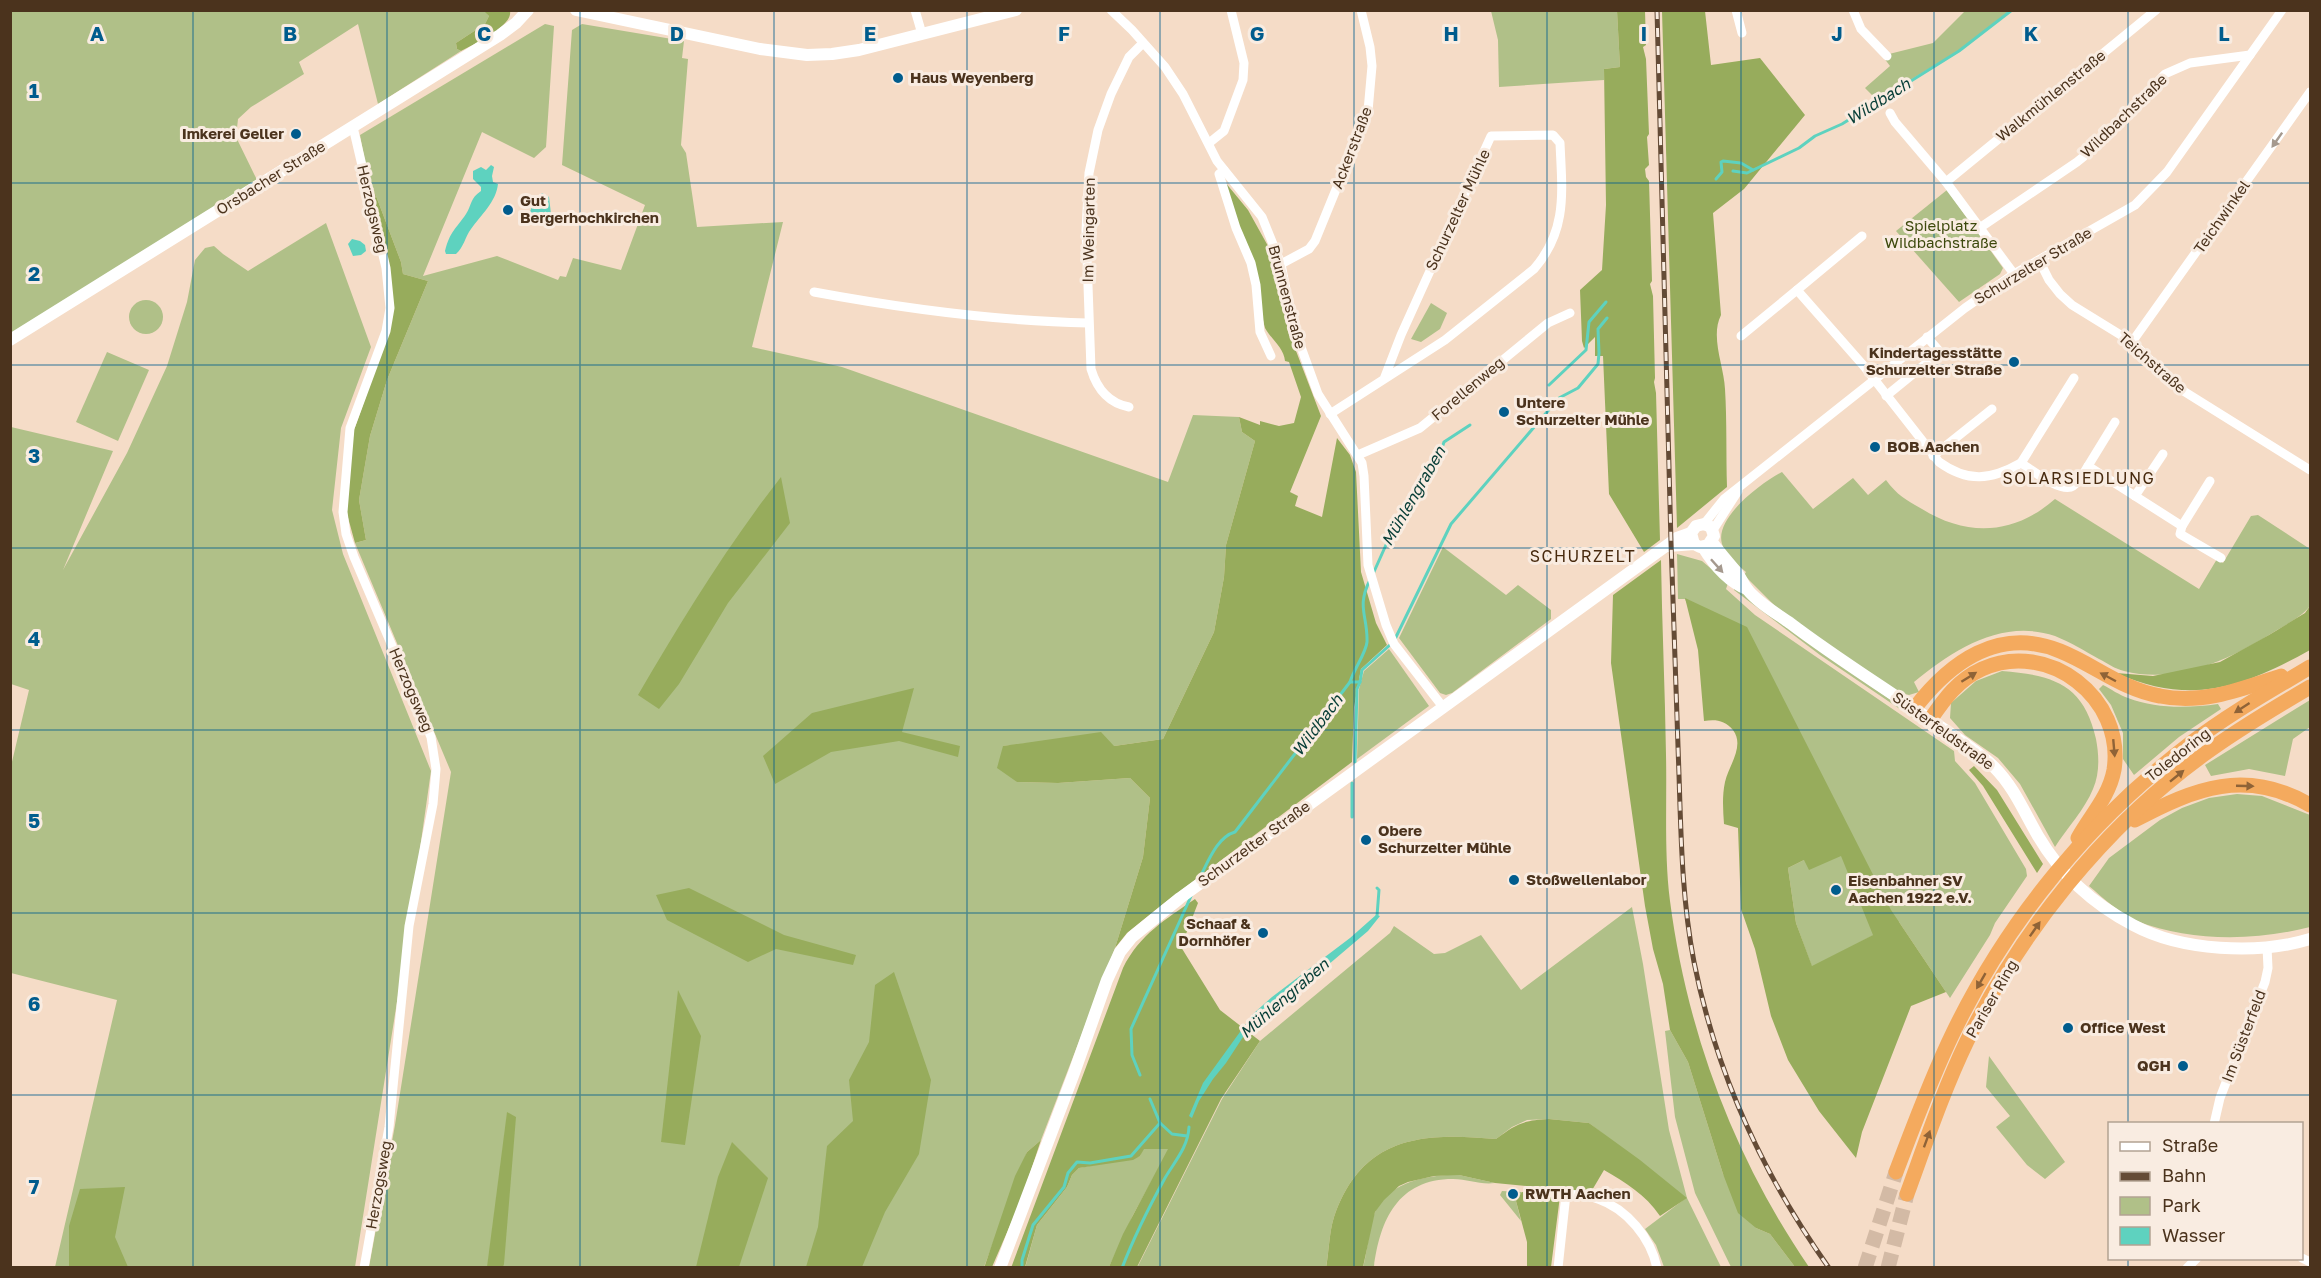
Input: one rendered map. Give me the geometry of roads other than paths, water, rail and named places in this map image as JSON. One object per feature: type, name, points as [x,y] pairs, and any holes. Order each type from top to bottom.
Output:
[{"type":"highway","points":[[1914,709],[1949,669],[1975,654],[2005,645],[2033,644],[2048,647],[2074,658],[2122,685],[2148,694],[2177,698],[2229,693],[2310,667]]},
{"type":"highway","points":[[1930,720],[1961,681],[1983,669],[2008,662],[2034,662],[2048,665],[2074,678],[2092,694],[2110,726],[2114,749],[2113,772],[2102,802],[2086,824],[2063,865]]},
{"type":"highway","name":"Toledoring","points":[[2063,865],[2107,816],[2165,763],[2222,721],[2310,667]]},
{"type":"highway","name":"Toledoring","points":[[2118,829],[2201,756],[2310,687]]},
{"type":"highway","points":[[2118,829],[2186,795],[2227,785],[2264,787],[2280,791],[2310,805]]},
{"type":"highway","name":"Pariser Ring","points":[[1907,1194],[1949,1082],[1992,995],[2052,906],[2080,870],[2118,829]]},
{"type":"highway","name":"Pariser Ring","points":[[1896,1172],[1937,1067],[1971,999],[2012,932],[2063,865]]},
{"type":"street","name":"Orsbacher Straße","points":[[10,340],[500,35],[528,10]]},
{"type":"street","points":[[576,10],[760,49],[807,55],[859,50],[1016,10]]},
{"type":"street","points":[[915,10],[922,34]]},
{"type":"street","name":"Brunnenstraße","points":[[1111,10],[1174,80],[1217,161],[1262,217],[1281,264],[1293,325],[1318,394],[1358,455],[1364,476],[1368,565],[1392,640],[1443,708]]},
{"type":"street","points":[[1209,143],[1224,131],[1243,81],[1244,63],[1231,10]]},
{"type":"street","name":"Ackerstraße","points":[[1281,264],[1309,249],[1315,241],[1368,111],[1372,66],[1370,47],[1360,10]]},
{"type":"street","points":[[1736,10],[1742,33]]},
{"type":"street","points":[[1853,10],[1861,29],[1887,56]]},
{"type":"street","name":"Walkmühlenstraße","points":[[1946,182],[2156,10]]},
{"type":"street","name":"Schurzelter Straße","points":[[1000,1268],[1107,980],[1120,952],[1132,937],[1206,879],[1668,546],[1703,537],[1717,505],[1927,337],[2014,274],[2135,205],[2167,172],[2282,10]]},
{"type":"street","name":"Im Weingarten","points":[[1129,407],[1110,400],[1095,382],[1091,369],[1086,209],[1092,157],[1101,121],[1129,57],[1143,43]]},
{"type":"street","name":"Wildbachstraße","points":[[1981,227],[2077,162],[2099,144],[2165,74],[2190,63],[2250,55]]},
{"type":"street","name":"Teichwinkel","points":[[2132,342],[2180,278],[2310,92]]},
{"type":"street","points":[[1890,113],[1981,227],[2014,274]]},
{"type":"street","name":"Herzogsweg","points":[[353,127],[386,268],[390,308],[386,331],[350,428],[344,523],[354,557],[431,737],[436,769],[433,804],[409,926],[389,1127],[364,1268]]},
{"type":"street","name":"Schurzelter Mühle","points":[[1330,414],[1445,340],[1471,321],[1534,269],[1546,256],[1555,236],[1561,213],[1560,143],[1553,135],[1491,136],[1384,379]]},
{"type":"street","points":[[1224,170],[1218,174],[1236,228],[1251,263],[1256,285],[1260,332],[1271,356]]},
{"type":"street","points":[[1741,336],[1862,236]]},
{"type":"street","name":"Teichstraße","points":[[2039,260],[2049,280],[2072,305],[2132,342],[2176,387],[2310,470]]},
{"type":"street","points":[[1797,290],[1874,381],[1933,456],[1948,469],[1970,477],[2002,473],[2021,463],[2074,378]]},
{"type":"street","points":[[814,292],[919,310],[996,320],[1088,323]]},
{"type":"street","name":"Forellenweg","points":[[1358,455],[1420,428],[1548,322],[1570,313]]},
{"type":"street","points":[[1886,396],[1940,352],[1927,337]]},
{"type":"street","points":[[1933,456],[1992,409]]},
{"type":"street","points":[[2021,463],[2061,488],[2076,485],[2115,422]]},
{"type":"street","points":[[2135,496],[2163,454]]},
{"type":"street","points":[[2088,466],[2182,526]]},
{"type":"street","points":[[2210,481],[2182,526],[2180,534],[2222,558]]},
{"type":"street","name":"Süsterfeldstraße","points":[[1703,537],[1740,576],[1747,589],[1822,647],[1982,756],[2003,776],[2049,853],[2084,893],[2125,921],[2153,934],[2213,947],[2267,947],[2310,939]]},
{"type":"street","name":"Im Süsterfeld","points":[[2214,1122],[2220,1098],[2265,982],[2268,968],[2267,947]]},
{"type":"street","points":[[1558,1268],[1566,1194],[1599,1199],[1623,1214],[1644,1236],[1652,1252],[1656,1268]]},
{"type":"water","points":[[491,165],[494,167],[493,182],[498,184],[494,197],[469,232],[459,251],[456,254],[446,254],[451,234],[466,214],[473,199],[481,191],[481,187],[473,179],[473,171],[481,167],[486,170]]},
{"type":"water","points":[[542,193],[549,197],[551,214],[548,222],[542,225],[528,218],[533,203]]},
{"type":"water","points":[[352,239],[365,245],[366,251],[361,255],[353,256],[348,244]]},
{"type":"water","points":[[1376,915],[1380,916],[1368,931],[1315,976],[1285,1008],[1243,1037],[1199,1101],[1192,1118],[1189,1116],[1203,1083],[1253,1014]]},
{"type":"waterway","name":"Wildbach","points":[[1733,171],[1747,173],[1842,124],[1959,51],[2012,10]]},
{"type":"waterway","name":"Mühlengraben","points":[[1716,179],[1722,172],[1721,162],[1723,161],[1741,163],[1753,170]]},
{"type":"waterway","name":"Mühlengraben","points":[[1549,385],[1586,350],[1589,322],[1606,302]]},
{"type":"waterway","name":"Wildbach","points":[[1395,639],[1451,524],[1559,398],[1578,388],[1598,364],[1598,329],[1607,318]]},
{"type":"waterway","name":"Mühlengraben","points":[[1373,574],[1398,518],[1439,457],[1444,442],[1470,425]]},
{"type":"waterway","name":"Wildbach","points":[[1200,877],[1218,844],[1235,832],[1350,682],[1367,642],[1363,605],[1370,580]]},
{"type":"waterway","name":"Wildbach","points":[[1350,682],[1360,682],[1362,670],[1391,644]]},
{"type":"waterway","points":[[1355,762],[1357,689],[1360,682]]},
{"type":"waterway","points":[[1352,783],[1352,817]]},
{"type":"waterway","name":"Mühlengraben","points":[[1377,888],[1379,890],[1377,916]]},
{"type":"waterway","name":"Wildbach","points":[[1140,1075],[1132,1055],[1131,1029],[1192,894]]},
{"type":"waterway","name":"Wildbach","points":[[1022,1268],[1022,1260],[1033,1225],[1064,1187],[1068,1173],[1077,1162],[1090,1163],[1131,1156],[1160,1123],[1150,1099]]},
{"type":"waterway","points":[[1160,1123],[1172,1134],[1187,1136]]},
{"type":"waterway","name":"Mühlengraben","points":[[1122,1268],[1148,1211],[1184,1147],[1189,1127]]},
{"type":"tunnel","points":[[1865,1268],[1896,1172]]},
{"type":"tunnel","points":[[1888,1268],[1907,1194]]},
{"type":"railway","points":[[1657,10],[1680,822],[1690,939],[1703,1003],[1715,1044],[1745,1122],[1783,1197],[1829,1268]]},
{"type":"place","name":"Haus Weyenberg","points":[[898,78]]},
{"type":"place","name":"Imkerei Geller","points":[[296,134]]},
{"type":"place","name":"Gut Bergerhochkirchen","points":[[508,210]]},
{"type":"place","name":"Kindertagesstätte Schurzelter Straße","points":[[2014,362]]},
{"type":"place","name":"Untere Schurzelter Mühle","points":[[1504,412]]},
{"type":"place","name":"BOB.Aachen","points":[[1875,447]]},
{"type":"place","name":"Obere Schurzelter Mühle","points":[[1366,840]]},
{"type":"place","name":"Stoßwellenlabor","points":[[1514,880]]},
{"type":"place","name":"Eisenbahner SV Aachen 1922 e.V.","points":[[1836,890]]},
{"type":"place","name":"Schaaf & Dornhöfer","points":[[1263,933]]},
{"type":"place","name":"Office West","points":[[2068,1028]]},
{"type":"place","name":"QGH","points":[[2183,1066]]},
{"type":"place","name":"RWTH Aachen","points":[[1513,1194]]},
{"type":"district","name":"SOLARSIEDLUNG","points":[[2079,478]]},
{"type":"district","name":"SCHURZELT","points":[[1583,556]]},
{"type":"park label","name":"Spielplatz Wildbachstraße","points":[[1941,234]]}]
